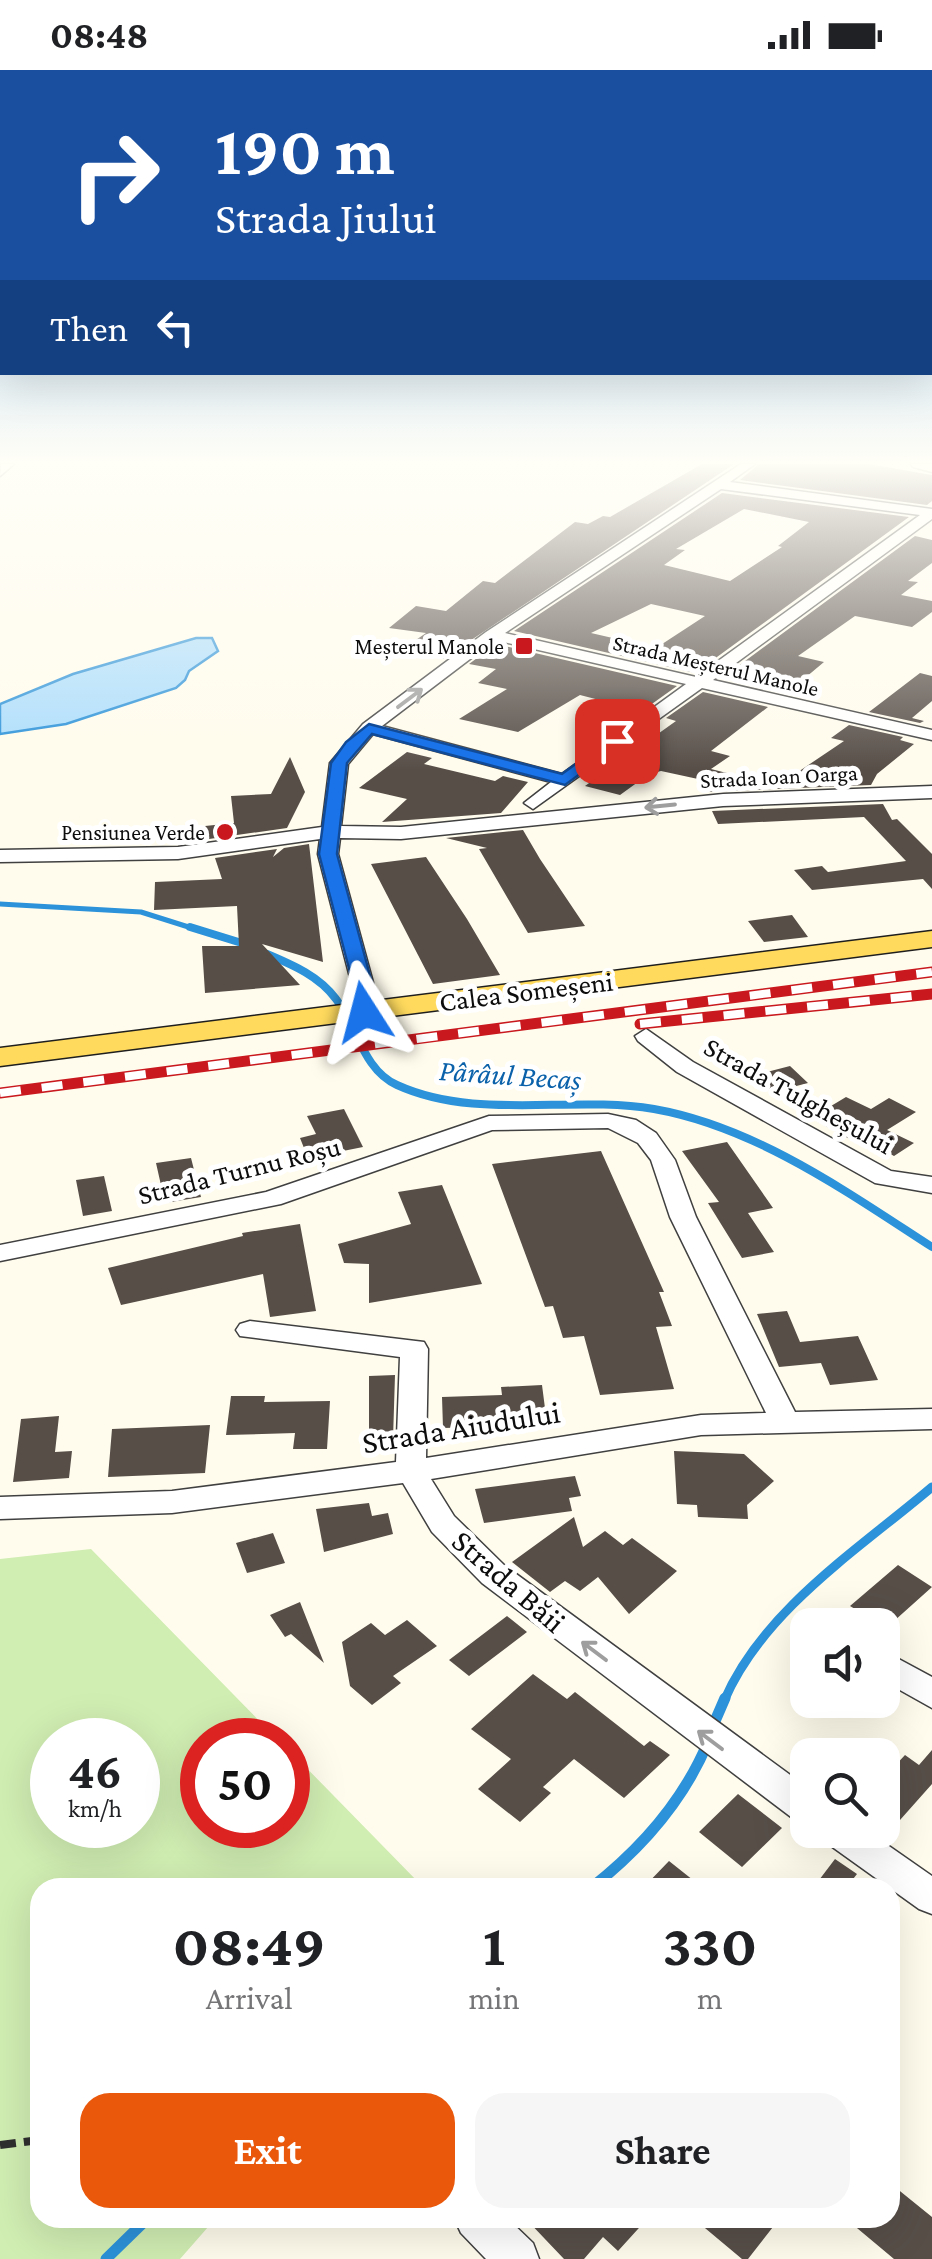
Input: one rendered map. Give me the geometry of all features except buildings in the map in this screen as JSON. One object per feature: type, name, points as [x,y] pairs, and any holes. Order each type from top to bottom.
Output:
[{"type":"main road","name":"Calea Someșeni","points":[[9,1053],[367,1012],[932,939]]},
{"type":"street","points":[[367,1012],[328,854],[339,763],[369,728],[492,636],[595,566]]},
{"type":"street","points":[[533,803],[858,566]]},
{"type":"street","name":"Strada Meșterul Manole","points":[[492,636],[932,735]]},
{"type":"street","points":[[369,728],[565,780]]},
{"type":"street","name":"Strada Ioan Oarga","points":[[0,856],[178,853],[330,832],[401,833],[723,800],[932,792]]},
{"type":"street","name":"Strada Tulgheșului","points":[[646,1036],[685,1067],[884,1178],[932,1184]]},
{"type":"street","name":"Strada Turnu Roșu","points":[[0,1253],[272,1199],[489,1124],[608,1121],[628,1125],[647,1138],[663,1160],[683,1217],[785,1421]]},
{"type":"street","points":[[250,1330],[414,1348],[411,1471]]},
{"type":"street","name":"Strada Aiudului","points":[[0,1508],[172,1502],[411,1471],[701,1426],[925,1419]]},
{"type":"street","name":"Strada Băii","points":[[411,1471],[443,1524],[467,1551],[790,1797]]},
{"type":"street","points":[[900,1674],[932,1694]]},
{"type":"street","points":[[863,1848],[932,1897]]},
{"type":"street","points":[[486,2228],[518,2259]]},
{"type":"path","points":[[0,2144],[30,2141]]},
{"type":"green space","points":[[91,1549],[256,1718],[180,1718],[180,1848],[310,1848],[310,1771],[414,1878],[30,1878],[30,2228],[207,2228],[180,2259],[0,2259],[0,1559]]},
{"type":"water","points":[[196,638],[212,638],[218,651],[189,671],[176,688],[66,724],[0,734],[0,704],[73,674]]},
{"type":"waterway","name":"Pârâul Becaș","points":[[0,904],[141,912],[198,930]]},
{"type":"waterway","name":"Pârâul Becaș","points":[[190,927],[245,944]]},
{"type":"waterway","name":"Pârâul Becaș","points":[[267,954],[305,972],[329,991],[368,1058],[385,1078],[397,1085],[459,1102],[622,1105],[692,1118],[729,1130],[799,1164],[932,1247]]},
{"type":"waterway","points":[[724,1701],[741,1668],[788,1610],[844,1558],[932,1487]]},
{"type":"waterway","name":"Pârâul Becaș","points":[[712,1728],[725,1698]]},
{"type":"waterway","name":"Pârâul Becaș","points":[[603,1878],[627,1857],[673,1804],[708,1742]]},
{"type":"waterway","name":"Pârâul Becaș","points":[[106,2259],[138,2228]]},
{"type":"railway","points":[[0,1093],[932,972]]},
{"type":"railway","points":[[640,1024],[932,994]]},
{"type":"place","name":"Meșterul Manole","points":[[524,646]]},
{"type":"place","name":"Pensiunea Verde","points":[[225,832]]},
{"type":"route","points":[[364,1012],[370,1012],[328,854],[339,763],[352,745],[369,728],[565,780],[617,741]]}]
